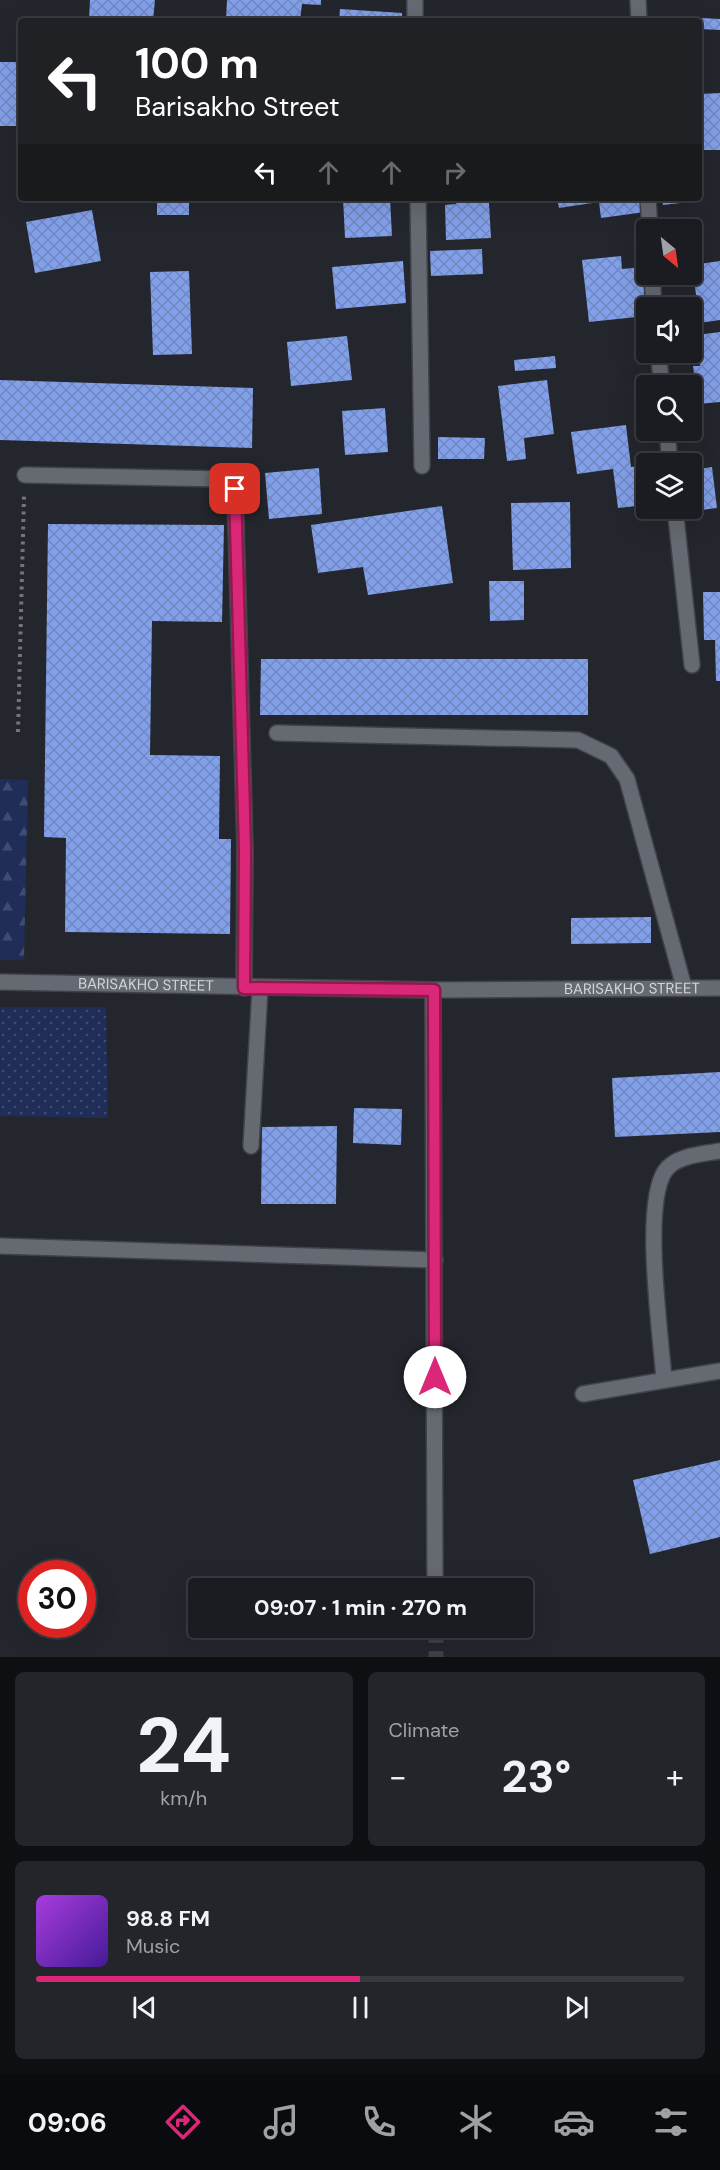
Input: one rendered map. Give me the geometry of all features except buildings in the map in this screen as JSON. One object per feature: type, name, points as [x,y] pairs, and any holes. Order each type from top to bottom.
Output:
[{"type":"street","points":[[415,0],[415,18]]},
{"type":"street","points":[[638,0],[639,18]]},
{"type":"street","points":[[418,201],[422,466]]},
{"type":"street","points":[[648,201],[649,219]]},
{"type":"street","points":[[25,475],[224,479],[235,489],[245,849],[244,988]]},
{"type":"street","points":[[676,519],[692,665]]},
{"type":"street","points":[[277,733],[578,740],[611,756],[627,779],[684,987]]},
{"type":"street","name":"BARISAKHO STREET","points":[[0,982],[434,990],[720,988]]},
{"type":"street","points":[[251,1146],[260,988]]},
{"type":"street","points":[[434,990],[435,1578]]},
{"type":"street","points":[[664,1380],[653,1233],[658,1188],[666,1170],[679,1159],[720,1151]]},
{"type":"street","points":[[0,1246],[435,1260]]},
{"type":"street","points":[[583,1394],[720,1371]]},
{"type":"path","points":[[18,732],[25,475]]},
{"type":"green space","points":[[0,779],[28,780],[24,960],[0,960]]},
{"type":"green space","points":[[0,1007],[106,1007],[108,1118],[0,1116]]},
{"type":"tunnel","points":[[436,1638],[436,1657]]},
{"type":"route","points":[[235,489],[243,735],[244,988],[434,990],[435,1377]]}]
